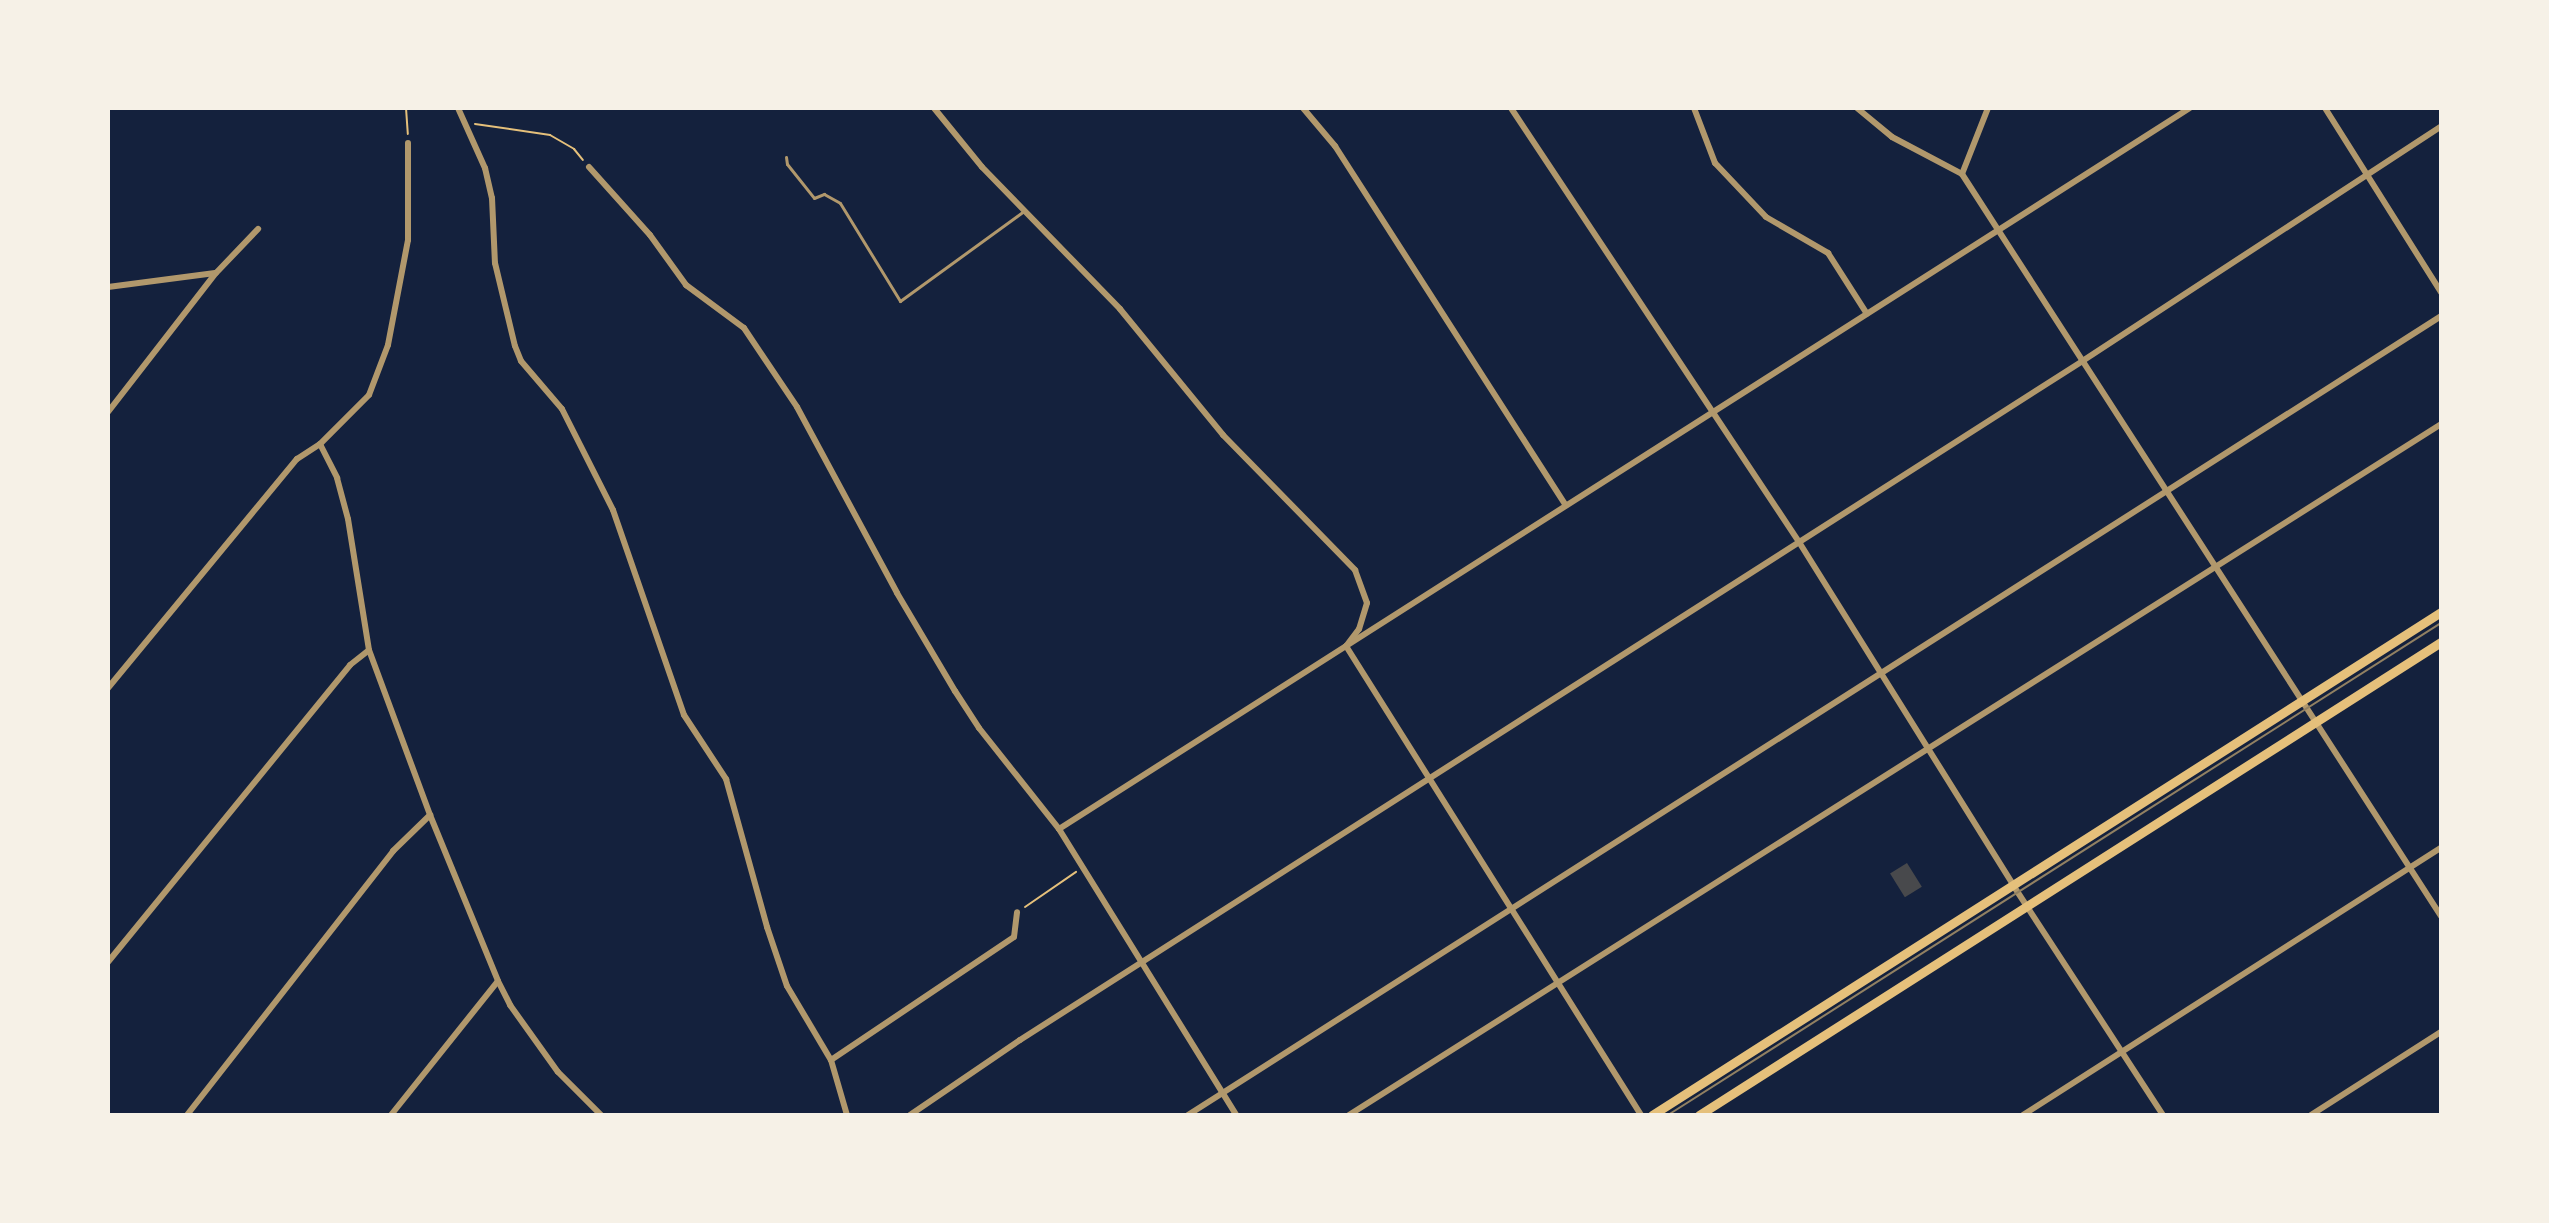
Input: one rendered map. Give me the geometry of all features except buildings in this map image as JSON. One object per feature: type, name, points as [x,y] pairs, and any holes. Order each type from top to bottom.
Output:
[{"type":"main road","points":[[1652,1115],[2441,612]]},
{"type":"main road","points":[[1699,1115],[2441,642]]},
{"type":"street","points":[[458,108],[485,168],[492,198],[495,263],[515,346],[521,361],[562,409],[613,510],[684,715],[730,790],[767,927],[787,986],[831,1060],[847,1115]]},
{"type":"street","points":[[934,108],[982,167],[1120,309],[1223,435],[1355,570],[1367,603],[1359,629],[1346,646]]},
{"type":"street","points":[[1303,108],[1335,146],[1565,504]]},
{"type":"street","points":[[1511,108],[1799,542],[2013,885],[2163,1115]]},
{"type":"street","points":[[1694,108],[1715,163],[1766,217],[1828,253],[1867,314]]},
{"type":"street","points":[[1857,108],[1892,137],[1962,174],[2170,491],[2441,916]]},
{"type":"street","points":[[1962,174],[1988,108]]},
{"type":"street","points":[[1059,829],[2190,108]]},
{"type":"street","points":[[2325,108],[2441,292]]},
{"type":"street","points":[[910,1115],[1143,961],[2084,360],[2441,126]]},
{"type":"street","points":[[108,688],[297,459],[320,444],[369,395],[388,345],[408,240],[408,143]]},
{"type":"street","points":[[589,167],[650,235],[686,285],[744,328],[797,407],[897,593],[955,691],[979,728],[1059,829],[1236,1115]]},
{"type":"street","points":[[108,412],[216,273],[258,229]]},
{"type":"street","points":[[108,287],[216,273]]},
{"type":"street","points":[[1188,1115],[2441,316]]},
{"type":"street","points":[[1349,1115],[1558,986],[2441,424]]},
{"type":"street","points":[[320,444],[337,478],[348,519],[369,650],[430,815],[498,981],[510,1005],[558,1072],[601,1115]]},
{"type":"street","points":[[1346,646],[1641,1115]]},
{"type":"street","points":[[108,962],[350,665],[369,650]]},
{"type":"street","points":[[187,1115],[393,851],[430,815]]},
{"type":"street","points":[[2023,1115],[2441,848]]},
{"type":"street","points":[[831,1060],[1014,937],[1017,912]]},
{"type":"street","points":[[391,1115],[498,981]]},
{"type":"street","points":[[2311,1115],[2441,1032]]},
{"type":"lane","points":[[786,157],[787,164],[814,198],[824,194],[840,203],[900,301],[1024,211]]},
{"type":"path","points":[[406,108],[408,143]]},
{"type":"path","points":[[465,123],[550,135],[574,149],[589,167]]},
{"type":"path","points":[[1017,912],[1083,867]]},
{"type":"tram line","points":[[1668,1115],[2441,623]]}]
